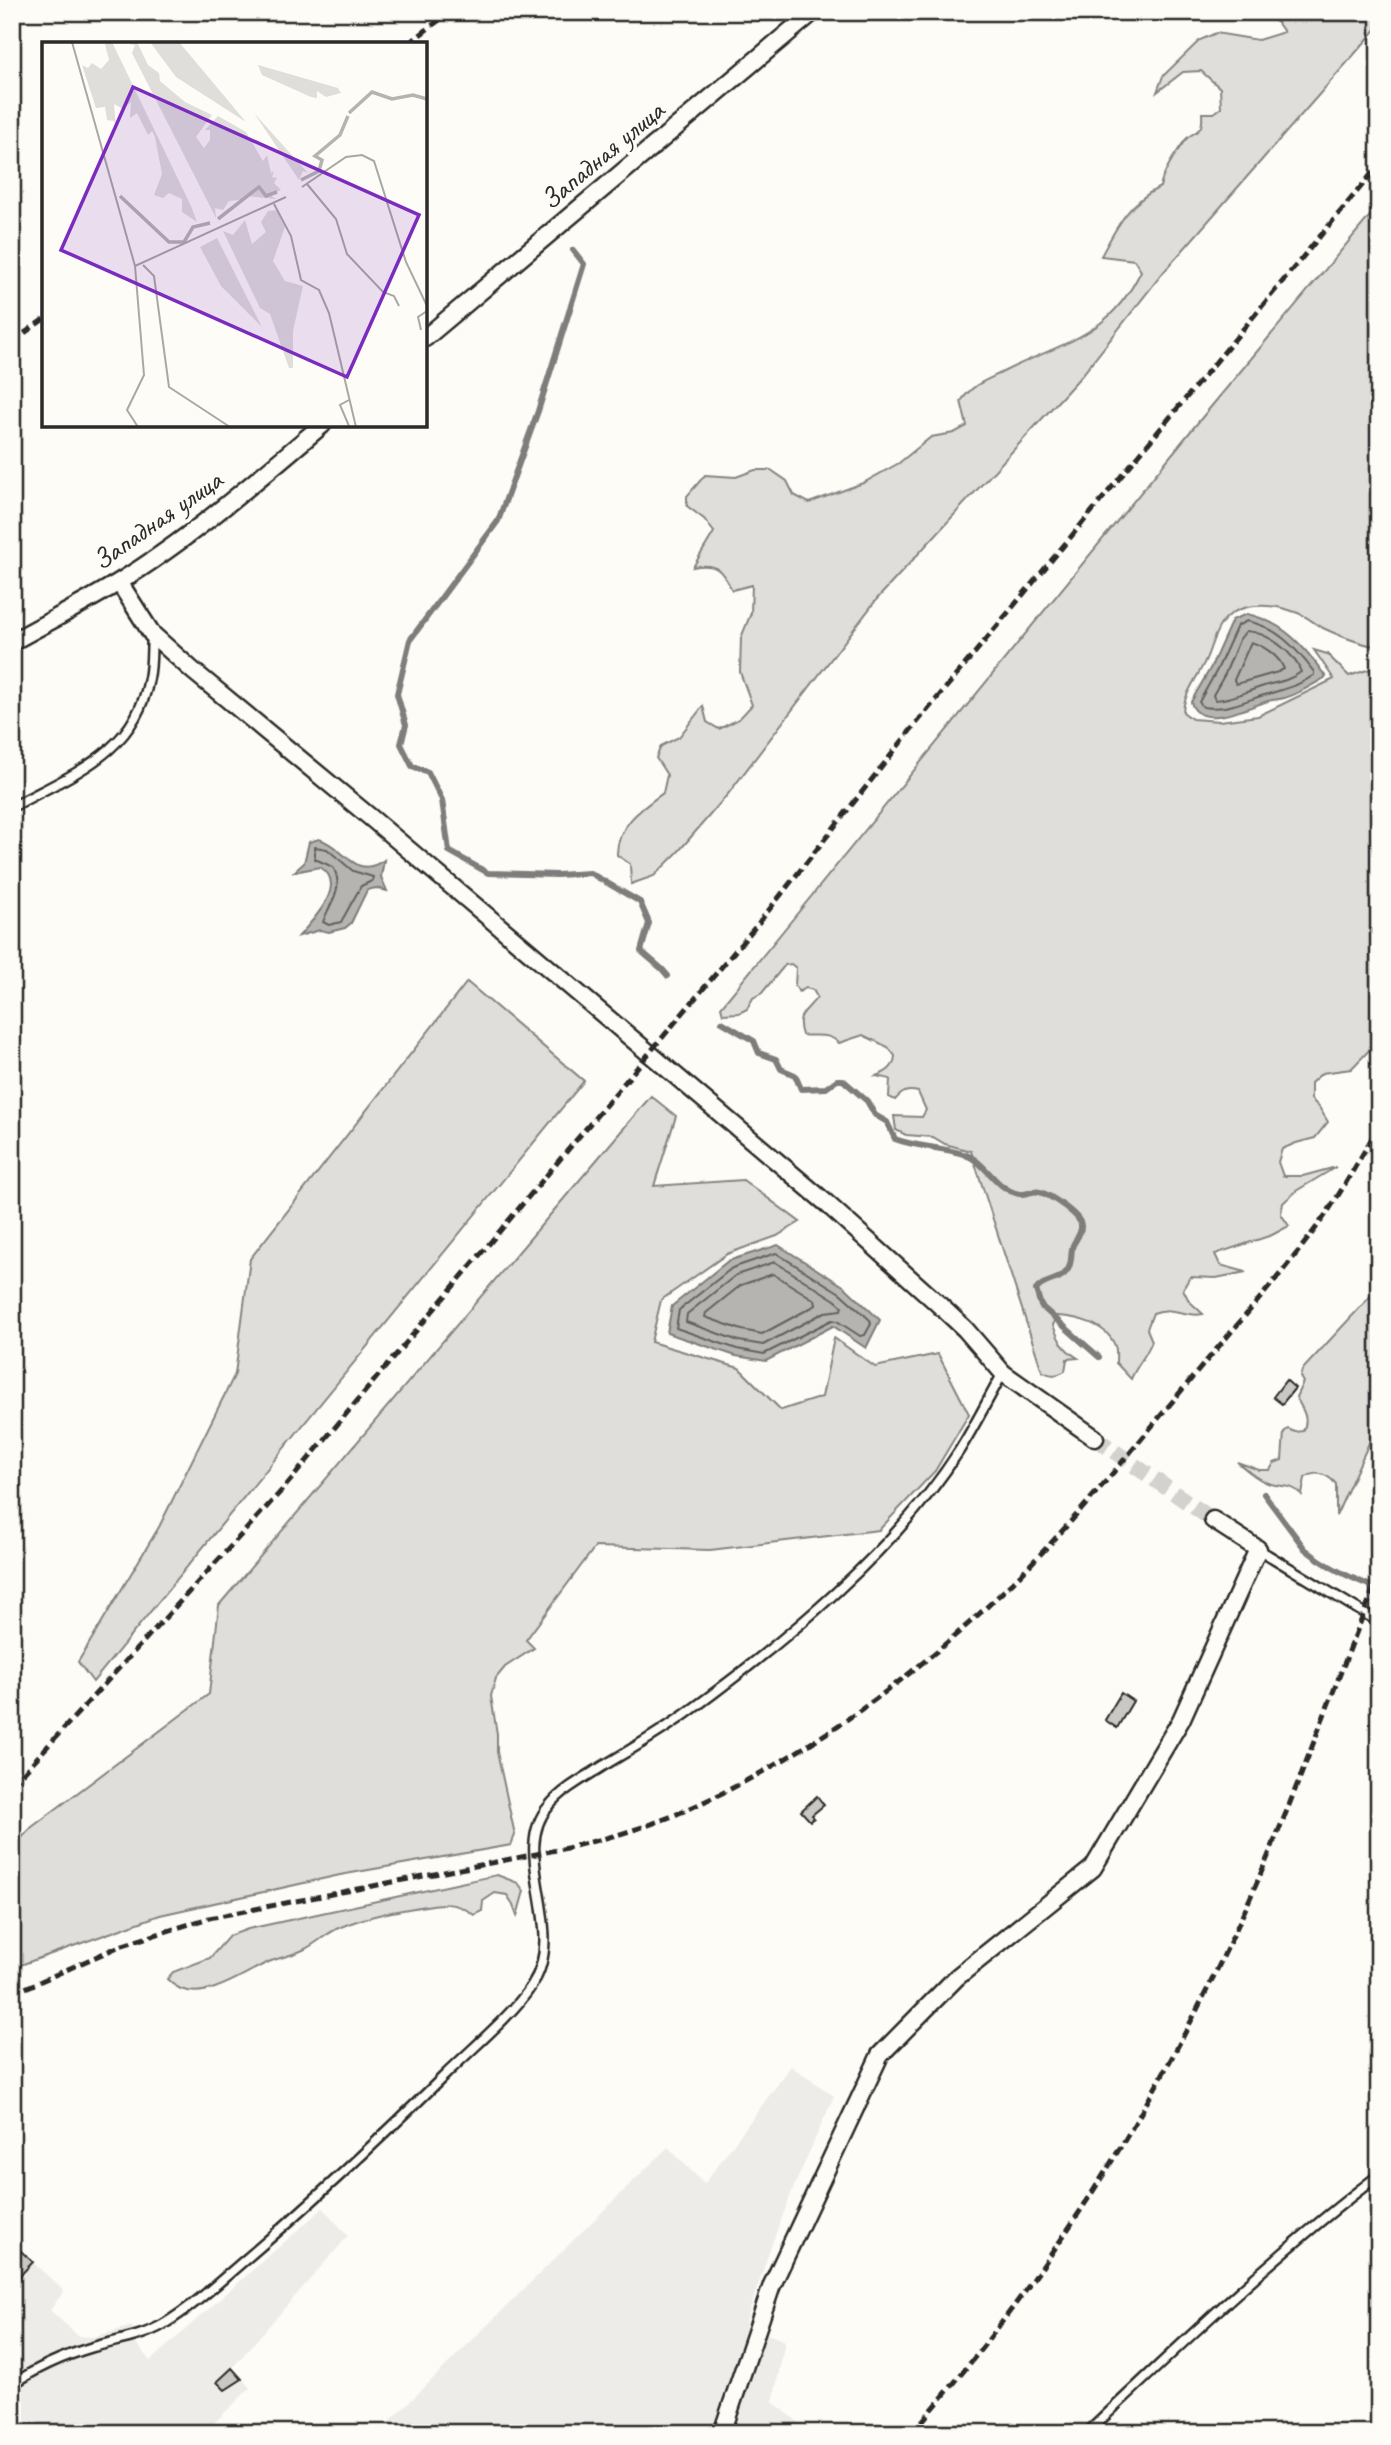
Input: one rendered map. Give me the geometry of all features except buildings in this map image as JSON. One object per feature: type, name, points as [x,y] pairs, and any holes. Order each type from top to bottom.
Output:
[{"type":"street","name":"Западная улица","points":[[427,336],[814,12]]},
{"type":"street","name":"Западная улица","points":[[12,642],[119,582],[215,514],[320,427]]},
{"type":"street","points":[[119,582],[152,634],[192,670],[825,1202],[965,1329],[1003,1373],[1095,1438]]},
{"type":"street","points":[[722,2433],[772,2285],[880,2055],[957,1977],[1093,1868],[1181,1720],[1258,1549],[1213,1520]]},
{"type":"lane","points":[[12,807],[93,763],[121,739],[138,712],[150,677],[152,634]]},
{"type":"lane","points":[[12,2385],[72,2354],[152,2331],[192,2305],[287,2224],[513,2008],[534,1984],[544,1955],[545,1923],[533,1842],[540,1818],[548,1807],[575,1784],[696,1707],[830,1598],[871,1557],[932,1487],[959,1450],[1003,1373]]},
{"type":"lane","points":[[1258,1549],[1379,1622]]},
{"type":"lane","points":[[1087,2433],[1215,2312],[1379,2175]]},
{"type":"shaded area","points":[[1255,12],[1379,12],[1379,26],[1162,274],[1083,374],[877,599],[728,794],[678,852],[654,876],[631,884],[630,864],[617,855],[618,845],[632,819],[663,793],[667,775],[656,758],[661,746],[679,737],[703,706],[707,722],[719,729],[739,719],[752,705],[740,672],[741,638],[751,613],[752,585],[732,590],[717,569],[707,566],[693,567],[714,532],[704,519],[687,506],[687,496],[705,475],[736,477],[755,470],[771,470],[787,481],[794,495],[809,503],[863,483],[899,463],[931,437],[954,433],[967,426],[961,401],[975,386],[1066,344],[1100,324],[1115,310],[1141,271],[1134,260],[1101,256],[1112,235],[1131,208],[1160,187],[1166,170],[1186,139],[1201,126],[1202,113],[1214,113],[1221,108],[1220,88],[1201,71],[1183,72],[1157,92],[1163,76],[1200,40],[1216,33],[1258,40],[1284,32],[1277,22]]},
{"type":"shaded area","points":[[1379,205],[1379,647],[1336,634],[1303,615],[1286,609],[1265,606],[1245,608],[1236,611],[1219,627],[1186,697],[1183,712],[1192,719],[1220,721],[1258,716],[1334,679],[1314,650],[1327,654],[1349,676],[1379,666],[1379,1040],[1351,1069],[1322,1073],[1311,1083],[1311,1099],[1328,1122],[1315,1138],[1282,1149],[1278,1162],[1283,1176],[1303,1176],[1336,1167],[1296,1191],[1283,1203],[1281,1214],[1289,1226],[1272,1235],[1215,1254],[1220,1265],[1246,1272],[1216,1278],[1190,1277],[1183,1289],[1189,1301],[1203,1314],[1168,1310],[1153,1313],[1147,1329],[1152,1341],[1131,1379],[1116,1363],[1115,1346],[1106,1332],[1082,1320],[1057,1316],[1053,1325],[1057,1336],[1065,1348],[1078,1358],[1067,1359],[1065,1371],[1056,1375],[1048,1374],[1042,1371],[971,1151],[945,1144],[933,1137],[906,1135],[896,1130],[894,1116],[922,1117],[926,1110],[918,1092],[905,1092],[895,1100],[889,1097],[890,1079],[876,1076],[887,1071],[893,1064],[895,1056],[888,1047],[863,1035],[839,1043],[826,1036],[802,1035],[801,1018],[817,997],[813,990],[806,988],[799,992],[795,986],[796,968],[791,964],[785,965],[762,993],[753,998],[747,1009],[739,1013],[723,1014],[721,1007],[1190,432]]},
{"type":"shaded area","points":[[467,982],[584,1081],[93,1682],[78,1662],[159,1527],[235,1374],[250,1259]]},
{"type":"shaded area","points":[[651,1096],[676,1116],[654,1186],[743,1180],[800,1222],[777,1236],[727,1254],[661,1300],[651,1342],[739,1368],[781,1410],[822,1397],[834,1338],[875,1367],[938,1354],[969,1414],[935,1471],[879,1530],[710,1550],[595,1547],[526,1640],[534,1648],[505,1667],[496,1678],[491,1696],[497,1752],[515,1835],[511,1845],[340,1875],[160,1915],[12,1968],[12,1848],[32,1827],[209,1694],[219,1605]]},
{"type":"shaded area","points":[[1379,1287],[1379,1421],[1336,1516],[1336,1484],[1329,1478],[1313,1474],[1305,1478],[1302,1495],[1290,1487],[1262,1480],[1237,1462],[1259,1470],[1270,1470],[1274,1463],[1282,1460],[1284,1432],[1288,1429],[1303,1431],[1306,1422],[1296,1397],[1303,1382],[1300,1377],[1302,1370]]},
{"type":"shaded area","points":[[497,1875],[518,1883],[524,1891],[517,1916],[507,1895],[495,1893],[483,1901],[482,1911],[474,1915],[459,1907],[438,1904],[359,1920],[336,1929],[301,1951],[204,1991],[191,1992],[179,1988],[167,1979],[173,1972],[210,1958],[229,1936],[248,1929]]},
{"type":"shaded area","points":[[791,2066],[834,2096],[793,2189],[745,2325],[785,2341],[773,2402],[812,2433],[378,2433],[668,2147],[704,2184]]},
{"type":"shaded area","points":[[323,2208],[348,2236],[232,2368],[250,2388],[204,2433],[12,2433],[12,2243],[64,2291],[50,2310],[78,2336],[93,2337],[132,2326],[137,2345],[150,2361]]},
{"type":"water","points":[[1247,614],[1272,623],[1292,637],[1326,677],[1284,698],[1224,715],[1203,715],[1196,711],[1191,702],[1211,667],[1232,620]]},
{"type":"water","points":[[319,839],[357,865],[365,867],[384,860],[381,877],[387,891],[376,888],[367,890],[351,923],[345,928],[329,932],[320,930],[299,936],[319,912],[330,892],[328,874],[320,867],[294,872],[304,863],[309,842]]},
{"type":"water","points":[[778,1245],[845,1287],[880,1320],[866,1348],[833,1326],[766,1361],[736,1356],[667,1333],[672,1306],[728,1261]]},
{"type":"waterway","points":[[573,250],[584,264],[538,411],[498,521],[410,640],[397,694],[406,725],[401,744],[412,766],[428,772],[442,800],[449,851],[488,873],[590,873],[640,902],[649,923],[641,951],[668,976]]},
{"type":"waterway","points":[[722,1022],[754,1041],[759,1053],[776,1059],[781,1069],[795,1075],[801,1089],[826,1088],[837,1080],[843,1080],[867,1101],[875,1115],[887,1122],[895,1139],[963,1154],[978,1162],[1010,1191],[1019,1194],[1040,1192],[1070,1211],[1079,1221],[1081,1228],[1073,1245],[1069,1268],[1064,1275],[1039,1286],[1036,1290],[1041,1306],[1099,1357]]},
{"type":"waterway","points":[[1264,1494],[1305,1549],[1340,1572],[1379,1589]]},
{"type":"tunnel","points":[[1095,1438],[1213,1520]]},
{"type":"railway","points":[[411,42],[450,12]]},
{"type":"railway","points":[[12,1785],[284,1488],[761,920],[910,731],[1379,165]]},
{"type":"railway","points":[[12,342],[42,320]]},
{"type":"railway","points":[[12,1994],[120,1946],[209,1918],[567,1848],[641,1828],[732,1788],[823,1735],[910,1673],[951,1639],[1028,1567],[1068,1524],[1308,1239],[1379,1126]]},
{"type":"railway","points":[[912,2433],[962,2373],[1054,2249],[1097,2186],[1174,2053],[1243,1914],[1296,1788],[1379,1576]]}]
